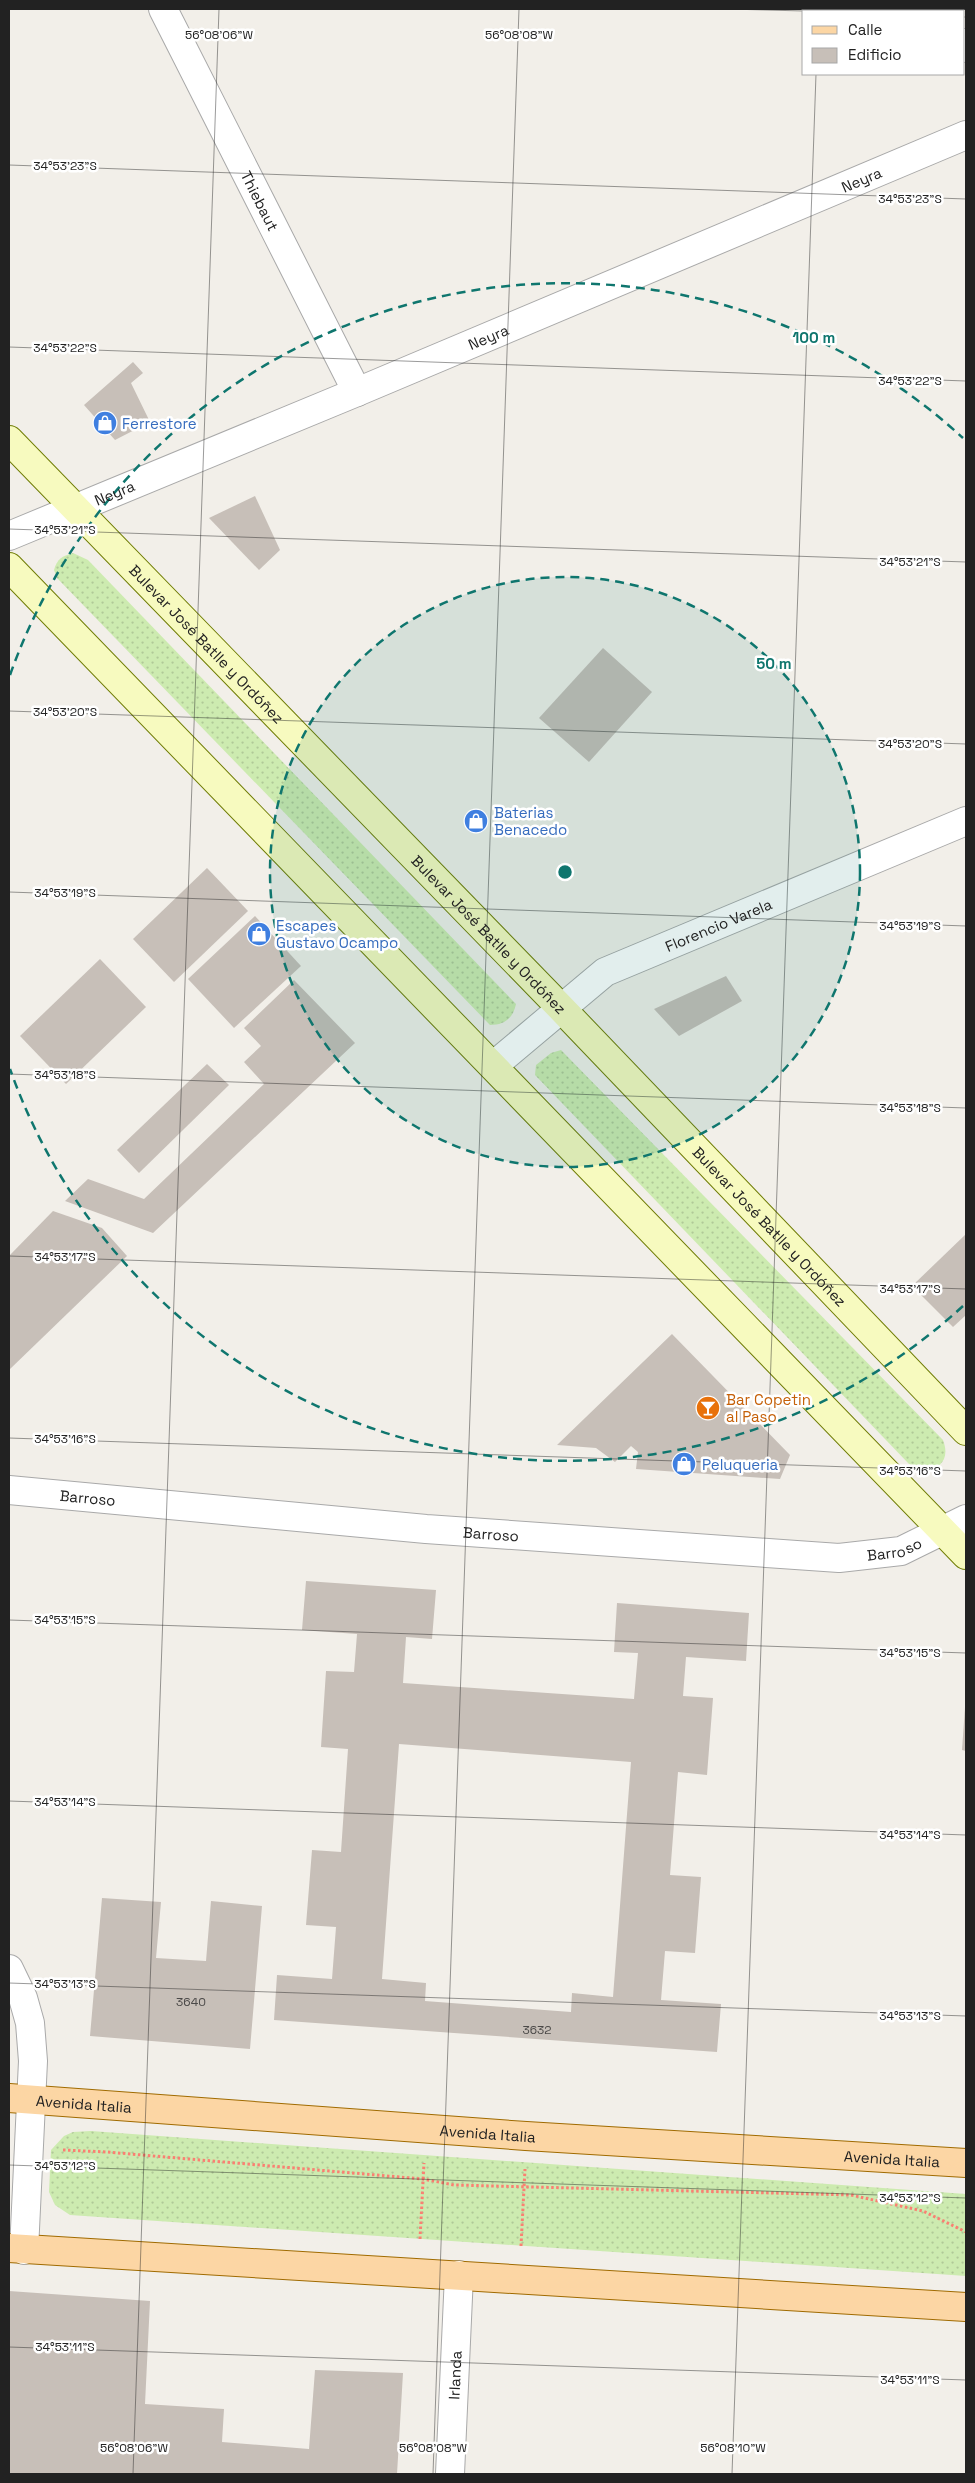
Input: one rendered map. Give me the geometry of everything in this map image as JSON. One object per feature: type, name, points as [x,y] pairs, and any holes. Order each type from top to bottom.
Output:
[{"type":"main road","name":"Bulevar José Batlle y Ordóñez","points":[[9,440],[560,1007],[966,1431]]},
{"type":"main road","points":[[9,567],[492,1066],[955,1526],[966,1555]]},
{"type":"main road","name":"Avenida Italia","points":[[20,2098],[526,2136],[966,2163]]},
{"type":"main road","points":[[16,2249],[418,2272],[966,2307]]},
{"type":"street","name":"Thiebaut","points":[[163,9],[357,392]]},
{"type":"street","name":"Neyra","points":[[9,536],[357,392],[966,135]]},
{"type":"street","name":"Florencio Varela","points":[[492,1066],[560,1007],[605,972],[966,821]]},
{"type":"street","name":"Barroso","points":[[9,1490],[426,1529],[839,1558],[901,1551],[955,1526]]},
{"type":"street","points":[[9,1969],[23,1998],[30,2023],[34,2061],[20,2098],[29,2152],[16,2249]]},
{"type":"street","name":"Irlanda","points":[[450,2474],[460,2275]]},
{"type":"path","points":[[418,2272],[426,2127]]},
{"type":"path","points":[[520,2279],[526,2136]]},
{"type":"path","points":[[29,2152],[51,2150],[107,2152],[423,2179],[454,2185],[851,2195],[923,2211],[966,2232]]},
{"type":"green space","points":[[73,553],[88,560],[516,1004],[508,1020],[500,1024],[490,1025],[57,578],[54,570],[58,561]]},
{"type":"green space","points":[[561,1050],[943,1440],[945,1456],[938,1466],[932,1469],[925,1469],[909,1464],[535,1075],[536,1065],[551,1053]]},
{"type":"green space","points":[[91,2131],[966,2194],[966,2276],[70,2215],[55,2205],[49,2192],[51,2150],[64,2136],[73,2132]]},
{"type":"building","points":[[133,362],[143,373],[131,383],[150,422],[115,440],[84,405]]},
{"type":"building","points":[[255,496],[280,550],[259,570],[209,518]]},
{"type":"building","points":[[603,648],[652,692],[589,762],[539,718]]},
{"type":"building","points":[[207,868],[248,911],[174,982],[133,939]]},
{"type":"building","points":[[255,916],[301,966],[234,1028],[188,979]]},
{"type":"building","points":[[100,959],[146,1007],[66,1084],[20,1036]]},
{"type":"building","points":[[726,976],[742,1001],[679,1036],[654,1009]]},
{"type":"building","points":[[294,980],[355,1043],[153,1233],[65,1201],[88,1179],[144,1199],[264,1084],[244,1062],[261,1046],[244,1028]]},
{"type":"building","points":[[207,1064],[229,1085],[139,1173],[117,1150]]},
{"type":"building","points":[[53,1211],[102,1228],[127,1256],[9,1370],[9,1256]]},
{"type":"building","points":[[966,1234],[966,1315],[953,1327],[912,1286]]},
{"type":"building","points":[[672,1334],[790,1455],[780,1479],[636,1469],[638,1452],[631,1446],[615,1462],[596,1448],[557,1445]]},
{"type":"building","points":[[306,1581],[436,1590],[432,1639],[406,1637],[403,1683],[634,1699],[638,1653],[614,1652],[617,1603],[749,1613],[746,1661],[686,1657],[683,1696],[713,1698],[707,1775],[678,1772],[670,1875],[701,1877],[695,1953],[665,1951],[661,2000],[721,2004],[717,2052],[274,2020],[277,1975],[332,1979],[336,1927],[306,1925],[312,1850],[341,1852],[348,1749],[321,1747],[326,1671],[354,1672],[357,1634],[302,1630]],"holes":[[[399,1744],[631,1762],[613,1997],[572,1993],[571,2012],[425,2001],[426,1983],[382,1979]]]},
{"type":"building","points":[[966,1707],[966,1751],[962,1750]]},
{"type":"building","points":[[102,1898],[161,1902],[156,1958],[206,1961],[211,1901],[262,1906],[250,2049],[90,2036]]},
{"type":"building","points":[[9,2291],[150,2301],[145,2404],[224,2409],[222,2442],[309,2449],[315,2370],[403,2373],[397,2474],[9,2474]]},
{"type":"place","name":"Ferrestore","points":[[105,423]]},
{"type":"place","name":"Baterias Benacedo","points":[[476,821]]},
{"type":"place","name":"Escapes Gustavo Ocampo","points":[[259,934]]},
{"type":"place","name":"Bar Copetin al Paso","points":[[708,1408]]},
{"type":"place","name":"Peluqueria","points":[[684,1464]]}]
